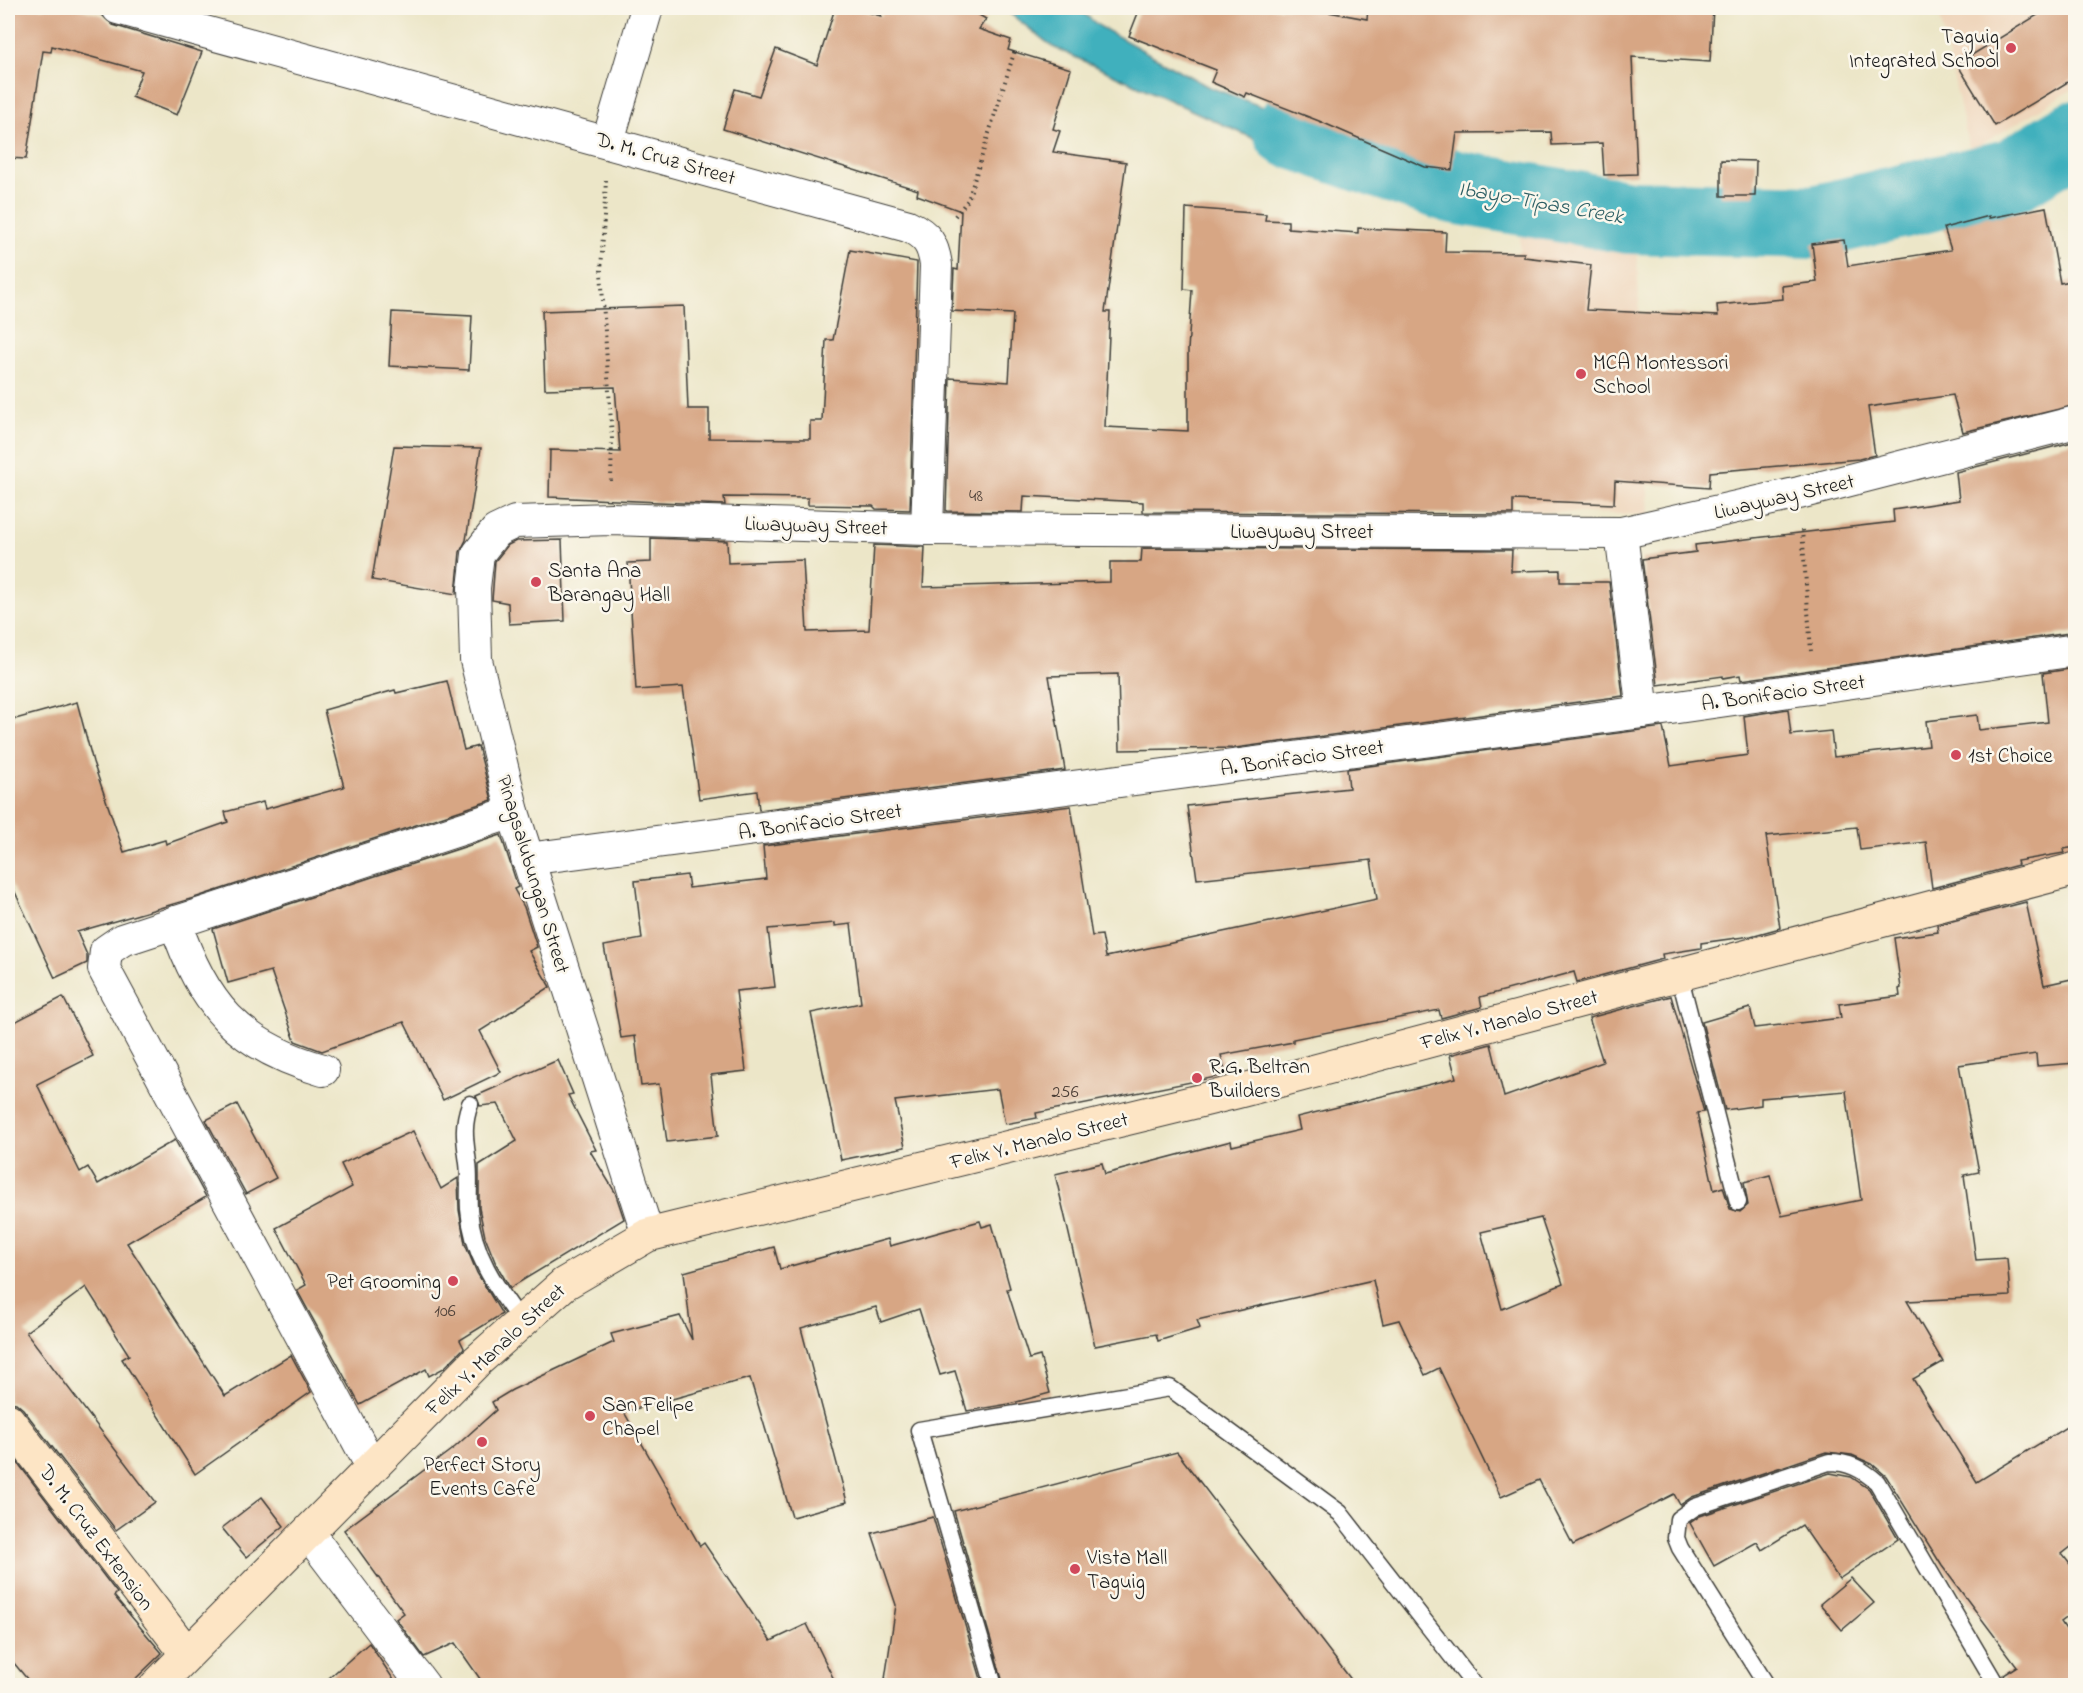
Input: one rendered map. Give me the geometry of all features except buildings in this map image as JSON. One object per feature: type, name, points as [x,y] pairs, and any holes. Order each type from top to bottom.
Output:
[{"type":"main road","name":"Felix Y. Manalo Street","points":[[156,1686],[476,1362],[564,1284],[648,1235],[1236,1092],[2076,869]]},
{"type":"main road","name":"D. M. Cruz Extension","points":[[8,1420],[187,1654]]},
{"type":"street","name":"D. M. Cruz Street","points":[[118,8],[608,141],[908,226],[921,232],[931,245]]},
{"type":"street","points":[[608,141],[647,8]]},
{"type":"street","points":[[927,529],[936,265],[931,245]]},
{"type":"street","name":"Liwayway Street","points":[[515,522],[611,519],[927,529],[1621,533],[1799,493],[2076,422]]},
{"type":"street","name":"Pinagsalubungan Street","points":[[515,522],[496,531],[478,554],[474,588],[476,660],[513,812],[527,859],[648,1235]]},
{"type":"street","points":[[1621,533],[1643,712]]},
{"type":"street","name":"A. Bonifacio Street","points":[[527,859],[1643,712],[2076,650]]},
{"type":"street","points":[[372,1467],[104,969],[106,951],[122,940],[513,812]]},
{"type":"street","points":[[176,922],[187,958],[203,990],[231,1023],[252,1040],[301,1064],[323,1070]]},
{"type":"street","points":[[308,1533],[424,1686]]},
{"type":"lane","points":[[1679,974],[1738,1202]]},
{"type":"lane","points":[[470,1104],[464,1122],[464,1136],[475,1242],[491,1281],[521,1321]]},
{"type":"lane","points":[[994,1686],[920,1430],[1170,1388],[1340,1514],[1475,1686]]},
{"type":"lane","points":[[1767,1686],[1680,1548],[1676,1538],[1678,1519],[1695,1507],[1829,1462],[1842,1462],[1856,1466],[1876,1482],[1997,1686]]},
{"type":"path","points":[[931,245],[968,200],[1015,50]]},
{"type":"path","points":[[608,141],[601,271],[612,437],[611,519]]},
{"type":"path","points":[[1799,493],[1814,687]]},
{"type":"shaded area","name":"Taguig Integrated School","points":[[1938,8],[2075,8],[2075,88],[1970,151]]},
{"type":"shaded area","name":"MCA Montessori School","points":[[1520,216],[1636,237],[1649,515],[1520,511]]},
{"type":"water","points":[[1003,8],[1077,8],[1099,26],[1207,86],[1388,154],[1373,193],[1053,47]]},
{"type":"waterway","name":"Ibayo-Tipas Creek","points":[[1290,131],[1454,187],[1629,217],[1815,222],[2013,175],[2076,137]]},
{"type":"place","name":"Taguig Integrated School","points":[[2011,48]]},
{"type":"place","name":"MCA Montessori School","points":[[1581,374]]},
{"type":"place","name":"Santa Ana Barangay Hall","points":[[536,582]]},
{"type":"place","name":"1st Choice","points":[[1956,755]]},
{"type":"place","name":"R.G. Beltran Builders","points":[[1197,1078]]},
{"type":"place","name":"Pet Grooming","points":[[453,1281]]},
{"type":"place","name":"San Felipe Chapel","points":[[590,1416]]},
{"type":"place","name":"Perfect Story Events Cafe","points":[[482,1442]]},
{"type":"place","name":"Vista Mall Taguig","points":[[1075,1569]]}]
